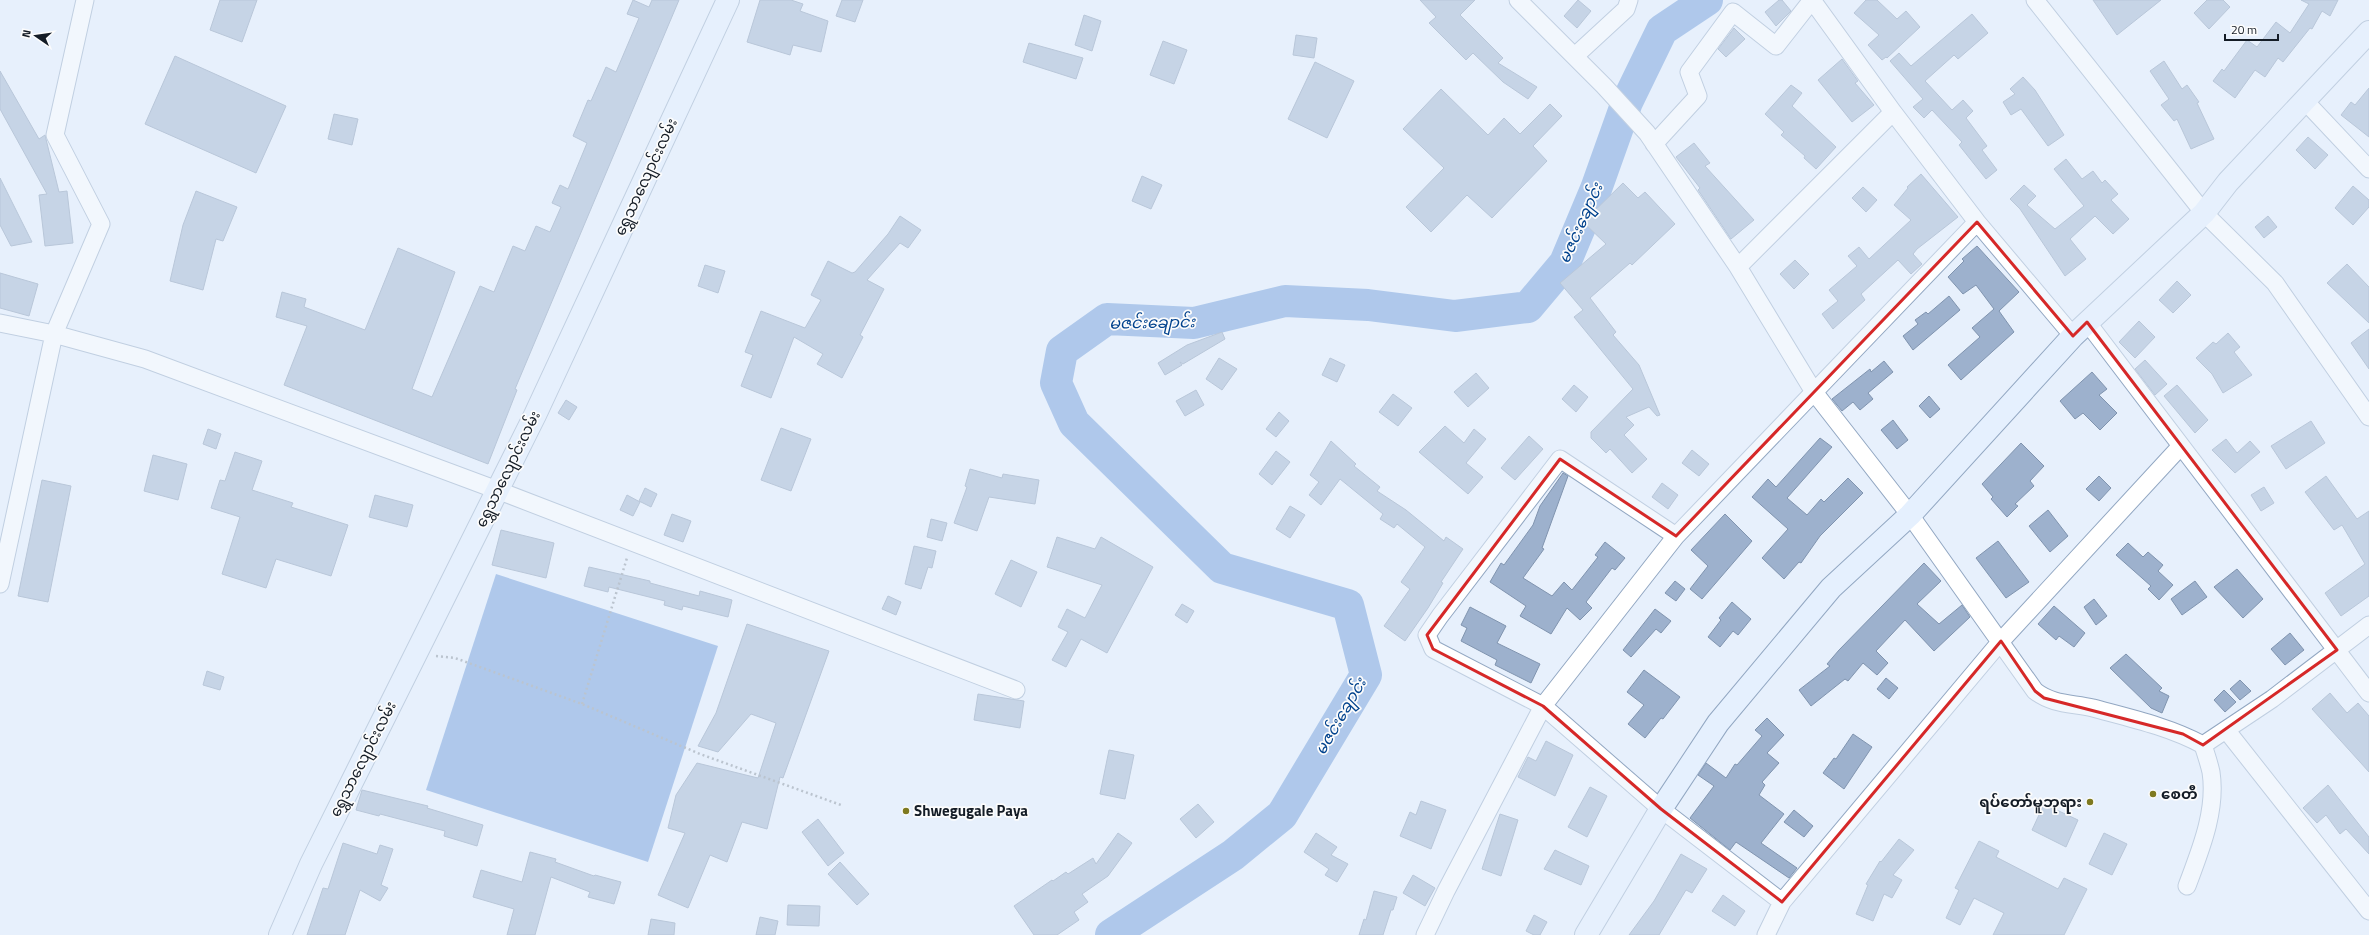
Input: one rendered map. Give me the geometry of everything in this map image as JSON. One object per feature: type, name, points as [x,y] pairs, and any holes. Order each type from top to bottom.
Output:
[{"type":"street","points":[[0,584],[54,334],[101,224],[55,135],[85,0]]},
{"type":"street","name":"ရွှေသာလျောင်းလမ်း","points":[[280,935],[311,864],[535,415],[728,0]]},
{"type":"street","points":[[1518,0],[1604,86],[1650,138],[1738,267],[1814,392],[1910,514],[2001,640],[2035,692],[2053,702],[2092,708],[2183,734],[2204,745],[2211,773],[2211,809],[2201,847],[2186,886]]},
{"type":"street","points":[[1575,56],[1626,9],[1629,0]]},
{"type":"street","points":[[1650,138],[1698,96],[1689,72],[1733,12],[1776,46],[1812,0],[1893,112],[1977,222],[2080,329],[2180,447],[2369,693]]},
{"type":"street","points":[[2035,0],[2204,213],[2275,283],[2369,416]]},
{"type":"street","points":[[1586,935],[1661,809],[1718,723],[1831,588],[1910,514],[2080,329],[2204,213],[2228,182],[2369,32]]},
{"type":"street","points":[[2304,100],[2369,168]]},
{"type":"street","points":[[1738,267],[1893,112]]},
{"type":"street","points":[[1425,935],[1446,891],[1543,706],[1676,536],[1977,222]]},
{"type":"street","points":[[0,323],[54,334],[146,359],[497,490],[1016,690]]},
{"type":"street","points":[[1766,935],[1782,902],[2001,640],[2180,447]]},
{"type":"street","points":[[1676,536],[1560,459],[1427,635],[1433,649],[1543,706],[1661,809],[1782,902]]},
{"type":"street","points":[[2204,745],[2227,731],[2369,626]]},
{"type":"street","points":[[2227,731],[2369,910]]},
{"type":"path","points":[[582,704],[616,592],[633,542]]},
{"type":"path","points":[[455,658],[582,704],[700,754],[841,805]]},
{"type":"highlighted area","points":[[1977,222],[2073,336],[2087,322],[2337,650],[2203,745],[2183,734],[2044,698],[2035,691],[2001,641],[1782,902],[1661,809],[1543,706],[1433,649],[1427,635],[1560,459],[1676,536]]},
{"type":"water","points":[[496,574],[718,646],[648,862],[426,790]]},
{"type":"building","points":[[220,0],[257,0],[242,42],[210,30]]},
{"type":"building","points":[[633,0],[649,7],[652,0],[679,0],[515,389],[517,390],[488,464],[284,385],[307,326],[276,317],[282,292],[306,299],[304,307],[365,330],[398,248],[455,272],[412,389],[432,397],[480,286],[494,292],[513,246],[525,251],[536,226],[550,232],[561,207],[552,203],[560,185],[568,189],[587,143],[573,136],[588,100],[591,101],[606,67],[616,72],[639,18],[627,14]]},
{"type":"building","points":[[760,0],[791,0],[803,4],[800,11],[828,21],[821,52],[793,45],[790,55],[747,42]]},
{"type":"building","points":[[842,0],[863,0],[855,22],[836,16]]},
{"type":"building","points":[[1420,0],[1475,0],[1460,15],[1503,58],[1498,63],[1537,87],[1528,99],[1503,82],[1473,53],[1466,60],[1429,23],[1436,17]]},
{"type":"building","points":[[1578,0],[1591,11],[1577,28],[1564,16]]},
{"type":"building","points":[[1779,0],[1782,0],[1791,11],[1776,26],[1765,12]]},
{"type":"building","points":[[1866,0],[1877,0],[1897,19],[1906,11],[1920,27],[1887,58],[1886,57],[1882,60],[1868,45],[1879,35],[1854,13]]},
{"type":"building","points":[[2093,0],[2161,0],[2117,35]]},
{"type":"building","points":[[2207,0],[2223,0],[2230,7],[2209,29],[2194,13]]},
{"type":"building","points":[[2301,0],[2338,0],[2330,16],[2322,11],[2312,29],[2310,28],[2283,62],[2278,58],[2265,77],[2255,70],[2235,98],[2213,81],[2222,69],[2224,71],[2247,40],[2257,47],[2276,22],[2290,33],[2309,4]]},
{"type":"building","points":[[1972,14],[1988,33],[1958,59],[1954,55],[1925,81],[1952,110],[1963,100],[1973,111],[1966,118],[1987,146],[1982,150],[1997,170],[1986,179],[1959,145],[1962,142],[1932,110],[1924,118],[1913,107],[1923,99],[1890,61],[1899,53],[1911,66]]},
{"type":"building","points":[[1084,15],[1101,21],[1092,51],[1075,45]]},
{"type":"building","points":[[1734,28],[1745,39],[1726,57],[1718,49]]},
{"type":"building","points":[[1296,35],[1317,38],[1314,58],[1293,55]]},
{"type":"building","points":[[1163,41],[1187,50],[1174,84],[1150,75]]},
{"type":"building","points":[[1029,43],[1083,58],[1076,79],[1023,62]]},
{"type":"building","points":[[175,56],[286,106],[256,173],[145,124]]},
{"type":"building","points":[[1842,59],[1858,81],[1855,83],[1874,105],[1852,122],[1818,80]]},
{"type":"building","points":[[2164,61],[2182,89],[2187,85],[2199,102],[2197,103],[2214,139],[2191,149],[2177,119],[2174,121],[2161,105],[2169,99],[2150,71]]},
{"type":"building","points":[[1315,62],[1354,81],[1327,138],[1288,119]]},
{"type":"building","points":[[0,71],[39,139],[45,135],[59,192],[67,191],[73,243],[45,246],[39,195],[47,194],[0,109]]},
{"type":"building","points":[[2023,77],[2035,90],[2064,135],[2048,146],[2021,109],[2011,115],[2003,102],[2015,94],[2010,89]]},
{"type":"building","points":[[1791,85],[1802,93],[1792,106],[1836,147],[1816,169],[1804,158],[1805,156],[1781,135],[1784,132],[1765,114]]},
{"type":"building","points":[[2369,88],[2369,137],[2341,115],[2351,102],[2355,105]]},
{"type":"building","points":[[1441,89],[1488,135],[1504,118],[1520,134],[1550,104],[1562,116],[1533,146],[1547,161],[1492,218],[1467,195],[1431,232],[1406,207],[1444,168],[1403,129]]},
{"type":"building","points":[[334,114],[358,119],[352,145],[328,139]]},
{"type":"building","points":[[2308,137],[2328,155],[2315,169],[2296,150]]},
{"type":"building","points":[[1694,143],[1710,163],[1705,166],[1754,220],[1731,239],[1698,190],[1700,188],[1676,157]]},
{"type":"building","points":[[2066,159],[2082,179],[2093,171],[2102,183],[2105,180],[2118,194],[2111,200],[2129,219],[2113,234],[2095,216],[2070,239],[2086,259],[2065,276],[2020,209],[2010,199],[2024,185],[2036,196],[2027,205],[2055,229],[2084,206],[2054,169]]},
{"type":"building","points":[[1921,174],[1958,217],[1917,249],[1913,254],[1922,264],[1911,274],[1898,260],[1861,294],[1865,300],[1833,329],[1822,314],[1838,301],[1829,290],[1857,266],[1848,256],[1859,247],[1869,259],[1911,220],[1894,205],[1908,188],[1907,187]]},
{"type":"building","points":[[1142,176],[1162,185],[1151,209],[1132,201]]},
{"type":"building","points":[[0,178],[32,242],[11,246],[0,225]]},
{"type":"building","points":[[1623,183],[1638,198],[1645,192],[1675,224],[1632,265],[1630,263],[1590,298],[1616,332],[1613,335],[1639,365],[1660,415],[1657,416],[1649,407],[1626,417],[1634,425],[1624,435],[1647,459],[1632,473],[1610,449],[1606,453],[1591,438],[1591,432],[1633,389],[1574,317],[1583,310],[1560,283],[1606,244],[1583,222]]},
{"type":"building","points":[[2353,186],[2369,200],[2369,207],[2353,225],[2335,208]]},
{"type":"building","points":[[1863,187],[1877,200],[1866,212],[1852,198]]},
{"type":"building","points":[[196,191],[237,207],[223,241],[216,239],[203,290],[170,281],[183,225]]},
{"type":"building","points":[[900,216],[921,230],[908,248],[900,243],[867,280],[884,289],[860,335],[863,337],[842,378],[817,364],[823,354],[794,337],[771,398],[741,386],[753,355],[745,352],[761,311],[805,328],[821,300],[811,295],[828,261],[852,273],[855,272],[888,234]]},
{"type":"building","points":[[2268,216],[2277,227],[2264,238],[2255,227]]},
{"type":"building","points":[[1977,246],[2019,292],[1999,311],[2014,332],[1961,380],[1948,365],[1980,337],[1972,328],[1994,309],[1976,285],[1963,294],[1948,277],[1964,261],[1962,259]]},
{"type":"building","points":[[1795,260],[1809,274],[1794,289],[1780,274]]},
{"type":"building","points":[[2347,264],[2369,287],[2369,323],[2327,283]]},
{"type":"building","points":[[705,265],[725,271],[718,293],[698,286]]},
{"type":"building","points":[[0,273],[38,284],[29,316],[0,308]]},
{"type":"building","points":[[2177,281],[2191,295],[2173,313],[2159,300]]},
{"type":"building","points":[[1949,296],[1960,310],[1913,350],[1903,336],[1918,324],[1915,320],[1926,312],[1928,314]]},
{"type":"building","points":[[2139,321],[2155,337],[2135,358],[2119,342]]},
{"type":"building","points":[[2369,329],[2369,369],[2351,343]]},
{"type":"building","points":[[1222,332],[1225,339],[1183,364],[1180,362],[1182,365],[1165,375],[1158,363],[1187,345]]},
{"type":"building","points":[[2228,333],[2240,347],[2234,352],[2252,375],[2223,393],[2212,374],[2196,358],[2213,342],[2216,344]]},
{"type":"building","points":[[1219,358],[1237,369],[1222,390],[1206,379]]},
{"type":"building","points":[[1330,358],[1345,365],[1337,382],[1322,375]]},
{"type":"building","points":[[2145,360],[2167,384],[2155,395],[2135,369]]},
{"type":"building","points":[[1884,361],[1893,372],[1868,393],[1873,399],[1860,410],[1853,402],[1842,411],[1832,399],[1870,369],[1871,372]]},
{"type":"building","points":[[2092,372],[2107,389],[2099,395],[2117,413],[2100,430],[2083,413],[2075,419],[2060,401]]},
{"type":"building","points":[[1476,373],[1489,388],[1468,407],[1454,392]]},
{"type":"building","points":[[1574,385],[1588,397],[1576,412],[1562,399]]},
{"type":"building","points":[[2177,385],[2208,420],[2195,433],[2164,396]]},
{"type":"building","points":[[1196,390],[1204,405],[1185,416],[1176,401]]},
{"type":"building","points":[[1393,394],[1412,408],[1398,426],[1379,412]]},
{"type":"building","points":[[1929,396],[1940,409],[1930,418],[1919,406]]},
{"type":"building","points":[[566,400],[577,407],[569,420],[558,413]]},
{"type":"building","points":[[1279,412],[1289,421],[1276,437],[1266,429]]},
{"type":"building","points":[[1893,420],[1908,440],[1897,449],[1881,430]]},
{"type":"building","points":[[2311,421],[2325,443],[2286,469],[2271,446]]},
{"type":"building","points":[[1445,426],[1464,443],[1474,429],[1486,439],[1466,463],[1483,477],[1468,494],[1419,452]]},
{"type":"building","points":[[781,428],[811,439],[791,491],[761,480]]},
{"type":"building","points":[[208,429],[221,434],[216,449],[203,444]]},
{"type":"building","points":[[1529,436],[1543,449],[1515,480],[1501,468]]},
{"type":"building","points":[[1820,438],[1832,447],[1787,498],[1807,515],[1821,499],[1824,502],[1848,478],[1863,493],[1820,536],[1801,563],[1799,562],[1784,579],[1762,558],[1788,529],[1752,497],[1768,479],[1776,487]]},
{"type":"building","points":[[2226,439],[2237,453],[2250,441],[2260,452],[2235,473],[2212,450]]},
{"type":"building","points":[[1331,441],[1356,464],[1354,466],[1380,487],[1377,491],[1406,510],[1444,541],[1446,537],[1463,549],[1441,582],[1443,583],[1428,608],[1405,641],[1384,626],[1410,589],[1401,582],[1425,547],[1397,524],[1394,528],[1380,519],[1383,514],[1340,479],[1321,505],[1309,495],[1319,482],[1310,475]]},
{"type":"building","points":[[2021,443],[2044,466],[2030,481],[2034,486],[2015,504],[2018,506],[2007,517],[1991,499],[1993,497],[1982,484]]},
{"type":"building","points":[[1692,450],[1709,464],[1699,476],[1682,463]]},
{"type":"building","points":[[1276,451],[1290,462],[1272,485],[1259,474]]},
{"type":"building","points":[[235,452],[262,461],[252,490],[293,503],[291,507],[348,525],[331,576],[276,559],[266,588],[222,574],[240,517],[211,508],[220,480],[225,481]]},
{"type":"building","points":[[153,455],[187,464],[178,500],[144,491]]},
{"type":"building","points":[[970,469],[1002,478],[1003,474],[1039,480],[1035,504],[989,497],[977,531],[954,523],[967,487],[965,486]]},
{"type":"building","points":[[1563,473],[1568,476],[1542,548],[1544,549],[1523,578],[1552,596],[1564,582],[1572,590],[1598,557],[1595,555],[1605,542],[1625,558],[1615,570],[1612,568],[1586,602],[1592,608],[1580,620],[1567,608],[1551,634],[1520,616],[1526,606],[1490,582],[1501,563],[1504,565],[1533,525],[1540,506]]},
{"type":"building","points":[[2099,476],[2111,488],[2099,501],[2086,489]]},
{"type":"building","points":[[2326,476],[2357,519],[2369,511],[2369,596],[2341,616],[2325,593],[2365,564],[2342,525],[2334,530],[2305,492]]},
{"type":"building","points":[[42,480],[71,486],[48,602],[18,596]]},
{"type":"building","points":[[1662,483],[1678,495],[1668,509],[1652,497]]},
{"type":"building","points":[[2264,487],[2274,503],[2261,511],[2251,495]]},
{"type":"building","points":[[645,488],[657,494],[651,507],[639,501]]},
{"type":"building","points":[[375,495],[413,505],[407,527],[369,517]]},
{"type":"building","points":[[627,495],[640,502],[633,516],[620,510]]},
{"type":"building","points":[[1290,506],[1305,515],[1290,538],[1276,529]]},
{"type":"building","points":[[2048,510],[2068,536],[2050,552],[2029,526]]},
{"type":"building","points":[[672,514],[691,521],[683,542],[664,535]]},
{"type":"building","points":[[1725,514],[1752,541],[1702,599],[1690,589],[1708,566],[1691,550]]},
{"type":"building","points":[[931,519],[947,523],[942,541],[927,537]]},
{"type":"building","points":[[501,530],[554,543],[546,578],[492,565]]},
{"type":"building","points":[[1057,537],[1095,549],[1101,537],[1153,567],[1107,653],[1081,639],[1066,667],[1052,660],[1068,632],[1058,627],[1067,609],[1085,618],[1102,585],[1047,567]]},
{"type":"building","points":[[1998,541],[2029,582],[2006,598],[1976,558]]},
{"type":"building","points":[[2128,543],[2143,557],[2148,552],[2163,565],[2158,571],[2173,585],[2159,600],[2148,589],[2151,586],[2116,555]]},
{"type":"building","points":[[914,546],[936,551],[932,568],[928,567],[921,589],[905,584]]},
{"type":"building","points":[[1011,560],[1037,572],[1021,607],[995,594]]},
{"type":"building","points":[[1924,563],[1941,581],[1917,604],[1939,624],[1962,605],[1970,617],[1934,651],[1905,620],[1876,651],[1888,663],[1877,675],[1863,663],[1848,681],[1845,679],[1811,706],[1799,690],[1830,666],[1827,664],[1839,650]]},
{"type":"building","points":[[589,567],[650,581],[650,583],[699,596],[700,591],[732,600],[728,617],[683,606],[682,610],[664,605],[665,601],[609,587],[608,592],[584,586]]},
{"type":"building","points":[[2237,569],[2263,599],[2243,618],[2214,587]]},
{"type":"building","points":[[1675,581],[1685,589],[1676,601],[1665,593]]},
{"type":"building","points":[[2195,581],[2207,597],[2182,615],[2171,599]]},
{"type":"building","points":[[888,596],[901,602],[896,615],[882,609]]},
{"type":"building","points":[[2094,599],[2107,616],[2096,625],[2084,607]]},
{"type":"building","points":[[1732,602],[1751,619],[1738,635],[1733,631],[1720,647],[1708,637],[1721,620],[1719,618]]},
{"type":"building","points":[[1182,604],[1194,611],[1187,623],[1175,615]]},
{"type":"building","points":[[2054,606],[2085,633],[2074,647],[2059,636],[2056,640],[2038,624]]},
{"type":"building","points":[[1470,607],[1506,626],[1497,643],[1540,664],[1531,683],[1495,665],[1497,660],[1461,641],[1467,628],[1461,625]]},
{"type":"building","points":[[1655,609],[1671,621],[1661,633],[1656,629],[1631,657],[1623,650]]},
{"type":"building","points":[[747,624],[829,651],[783,778],[780,777],[767,829],[742,822],[727,862],[710,855],[688,908],[658,895],[685,833],[668,828],[676,795],[697,763],[758,778],[776,723],[751,714],[718,752],[698,746],[716,713]]},
{"type":"building","points":[[2290,633],[2304,650],[2285,665],[2271,649]]},
{"type":"building","points":[[2126,654],[2162,688],[2159,691],[2169,696],[2162,713],[2151,708],[2110,668]]},
{"type":"building","points":[[1644,670],[1680,697],[1663,719],[1661,718],[1645,738],[1628,724],[1644,705],[1627,692]]},
{"type":"building","points":[[207,671],[224,677],[220,690],[203,685]]},
{"type":"building","points":[[1886,678],[1898,688],[1889,699],[1877,689]]},
{"type":"building","points":[[2240,680],[2251,691],[2240,700],[2230,689]]},
{"type":"building","points":[[2224,690],[2236,702],[2225,712],[2214,700]]},
{"type":"building","points":[[2330,693],[2347,713],[2358,703],[2369,716],[2369,772],[2312,709]]},
{"type":"building","points":[[978,694],[1024,701],[1020,728],[974,720]]},
{"type":"building","points":[[1767,718],[1784,735],[1767,753],[1779,763],[1762,782],[1765,785],[1759,795],[1784,814],[1761,843],[1797,868],[1789,878],[1736,842],[1730,850],[1690,818],[1714,786],[1698,775],[1706,763],[1726,778],[1735,764],[1737,765],[1762,736],[1755,730]]},
{"type":"building","points":[[1853,734],[1872,747],[1844,789],[1823,773],[1834,758],[1836,759]]},
{"type":"building","points":[[1546,741],[1573,755],[1555,796],[1518,777],[1528,757],[1536,761]]},
{"type":"building","points":[[1109,750],[1134,755],[1125,799],[1100,794]]},
{"type":"building","points":[[2328,785],[2369,837],[2369,854],[2346,829],[2340,834],[2326,815],[2317,823],[2303,808]]},
{"type":"building","points":[[1590,787],[1607,796],[1587,837],[1568,827]]},
{"type":"building","points":[[362,790],[428,806],[427,808],[483,825],[477,846],[444,836],[445,831],[380,814],[379,816],[356,810]]},
{"type":"building","points":[[1421,801],[1446,810],[1431,849],[1400,836],[1410,812],[1416,815]]},
{"type":"building","points":[[1198,804],[1214,822],[1196,838],[1180,819]]},
{"type":"building","points":[[2044,804],[2078,820],[2066,847],[2032,830]]},
{"type":"building","points":[[1794,810],[1813,826],[1804,837],[1784,822]]},
{"type":"building","points":[[1500,814],[1518,820],[1501,876],[1482,869]]},
{"type":"building","points":[[818,819],[844,853],[828,866],[802,832]]},
{"type":"building","points":[[1118,833],[1132,843],[1108,876],[1082,894],[1088,902],[1074,912],[1079,920],[1057,935],[1034,935],[1014,906],[1052,880],[1053,881],[1066,872],[1068,874],[1093,858],[1096,864]]},
{"type":"building","points":[[1316,833],[1337,847],[1331,855],[1348,864],[1337,882],[1325,875],[1329,869],[1304,852]]},
{"type":"building","points":[[2104,833],[2127,844],[2112,875],[2089,864]]},
{"type":"building","points":[[1899,839],[1914,850],[1893,875],[1902,880],[1892,898],[1884,894],[1873,921],[1856,914],[1868,885],[1866,884],[1880,861],[1881,862]]},
{"type":"building","points":[[1979,841],[1999,851],[1996,857],[2058,889],[2064,878],[2087,889],[2064,935],[1993,935],[2004,913],[1974,898],[1960,925],[1946,918],[1959,890],[1955,888]]},
{"type":"building","points":[[343,843],[377,854],[380,845],[393,849],[381,885],[388,888],[380,901],[360,890],[345,935],[307,935],[323,888],[328,889]]},
{"type":"building","points":[[1555,850],[1589,866],[1581,885],[1544,869]]},
{"type":"building","points":[[530,852],[556,859],[555,862],[594,876],[621,882],[614,904],[588,897],[590,892],[551,877],[535,935],[507,935],[514,909],[473,897],[481,870],[522,882]]},
{"type":"building","points":[[1681,854],[1707,869],[1692,893],[1686,890],[1659,935],[1629,935],[1654,901]]},
{"type":"building","points":[[840,862],[869,894],[857,905],[828,874]]},
{"type":"building","points":[[1413,875],[1435,888],[1425,906],[1403,893]]},
{"type":"building","points":[[1374,891],[1397,897],[1393,910],[1391,910],[1383,935],[1359,935],[1364,919],[1366,920]]},
{"type":"building","points":[[1723,895],[1745,911],[1735,926],[1712,911]]},
{"type":"building","points":[[788,905],[820,906],[819,926],[787,925]]},
{"type":"building","points":[[1534,915],[1547,922],[1540,935],[1534,935],[1526,931]]},
{"type":"building","points":[[760,917],[778,921],[775,935],[756,935]]},
{"type":"building","points":[[651,919],[675,923],[674,935],[648,935]]},
{"type":"waterway","name":"မဇင်းချောင်း","points":[[1111,935],[1233,855],[1282,815],[1366,675],[1348,605],[1222,568],[1074,423],[1056,383],[1062,351],[1107,319],[1194,323],[1285,301],[1368,305],[1455,316],[1528,307],[1565,263],[1596,189],[1627,102],[1662,30],[1707,0]]},
{"type":"place","name":"စေတီ","points":[[2153,794]]},
{"type":"place","name":"ရပ်တော်မူဘုရား","points":[[2090,802]]},
{"type":"place","name":"Shwegugale Paya","points":[[906,811]]}]
